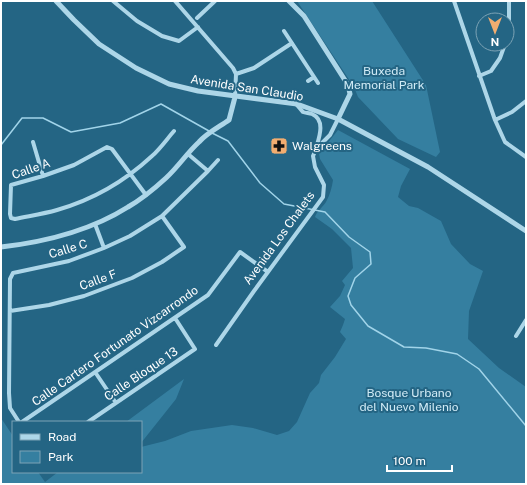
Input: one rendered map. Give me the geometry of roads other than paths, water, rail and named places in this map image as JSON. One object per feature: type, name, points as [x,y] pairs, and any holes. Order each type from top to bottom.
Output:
[{"type":"street","name":"Avenida San Claudio","points":[[56,1],[99,44],[136,68],[169,84],[198,91],[235,97],[297,104],[338,119],[428,167],[526,231]]},
{"type":"street","points":[[113,1],[137,21],[162,36],[179,41],[198,27]]},
{"type":"street","points":[[1,247],[62,236],[95,224],[127,208],[146,195],[168,176],[200,141],[229,120],[235,97],[236,74],[175,1]]},
{"type":"street","points":[[196,18],[215,1]]},
{"type":"street","points":[[289,1],[304,16],[348,86],[350,94],[330,135],[316,149]]},
{"type":"street","points":[[454,1],[494,120],[505,142],[526,156]]},
{"type":"street","points":[[509,1],[509,12]]},
{"type":"street","points":[[284,31],[318,83]]},
{"type":"street","points":[[236,74],[254,68],[292,43]]},
{"type":"street","points":[[479,76],[491,71],[502,52]]},
{"type":"street","points":[[308,81],[314,77]]},
{"type":"street","points":[[494,120],[512,112],[526,101]]},
{"type":"street","name":"Avenida Los Chalets","points":[[216,345],[323,197],[324,185],[315,167],[313,156],[320,133],[319,120],[313,115],[303,112],[297,104]]},
{"type":"street","name":"Calle A","points":[[146,195],[130,174],[112,150],[107,147],[74,165],[11,185],[10,214],[11,218],[15,219],[57,210],[81,202],[109,189],[130,174],[152,156],[174,131]]},
{"type":"street","points":[[33,142],[43,176]]},
{"type":"street","points":[[188,154],[208,171]]},
{"type":"street","name":"Calle C","points":[[9,393],[10,279],[12,274],[70,261],[130,236],[162,216],[218,160]]},
{"type":"street","name":"Calle F","points":[[10,311],[50,305],[84,296],[132,278],[162,262],[184,247],[162,216]]},
{"type":"street","points":[[95,224],[104,248]]},
{"type":"street","name":"Calle Cartero Fortunato Vizcarrondo","points":[[22,421],[208,295],[240,252],[268,272]]},
{"type":"street","name":"Calle Bloque 13","points":[[89,421],[195,349],[175,318]]},
{"type":"street","points":[[516,336],[526,320]]},
{"type":"street","points":[[95,372],[116,403]]},
{"type":"street","name":"Calle Cartero Fortunato Vizcarrondo","points":[[9,393],[10,408],[19,421]]},
{"type":"waterway","points":[[1,145],[22,118],[43,118],[71,132],[120,123],[161,104],[209,131]]},
{"type":"waterway","points":[[212,133],[228,141],[260,183],[284,204],[325,212],[349,237],[370,252],[371,264],[355,278],[348,296],[351,305],[368,326],[404,347],[426,348],[457,354],[479,369],[526,426]]},
{"type":"place","name":"Walgreens","points":[[279,146]]},
{"type":"park label","name":"Buxeda Memorial Park","points":[[384,78]]},
{"type":"park label","name":"Bosque Urbano del Nuevo Milenio","points":[[409,400]]}]
